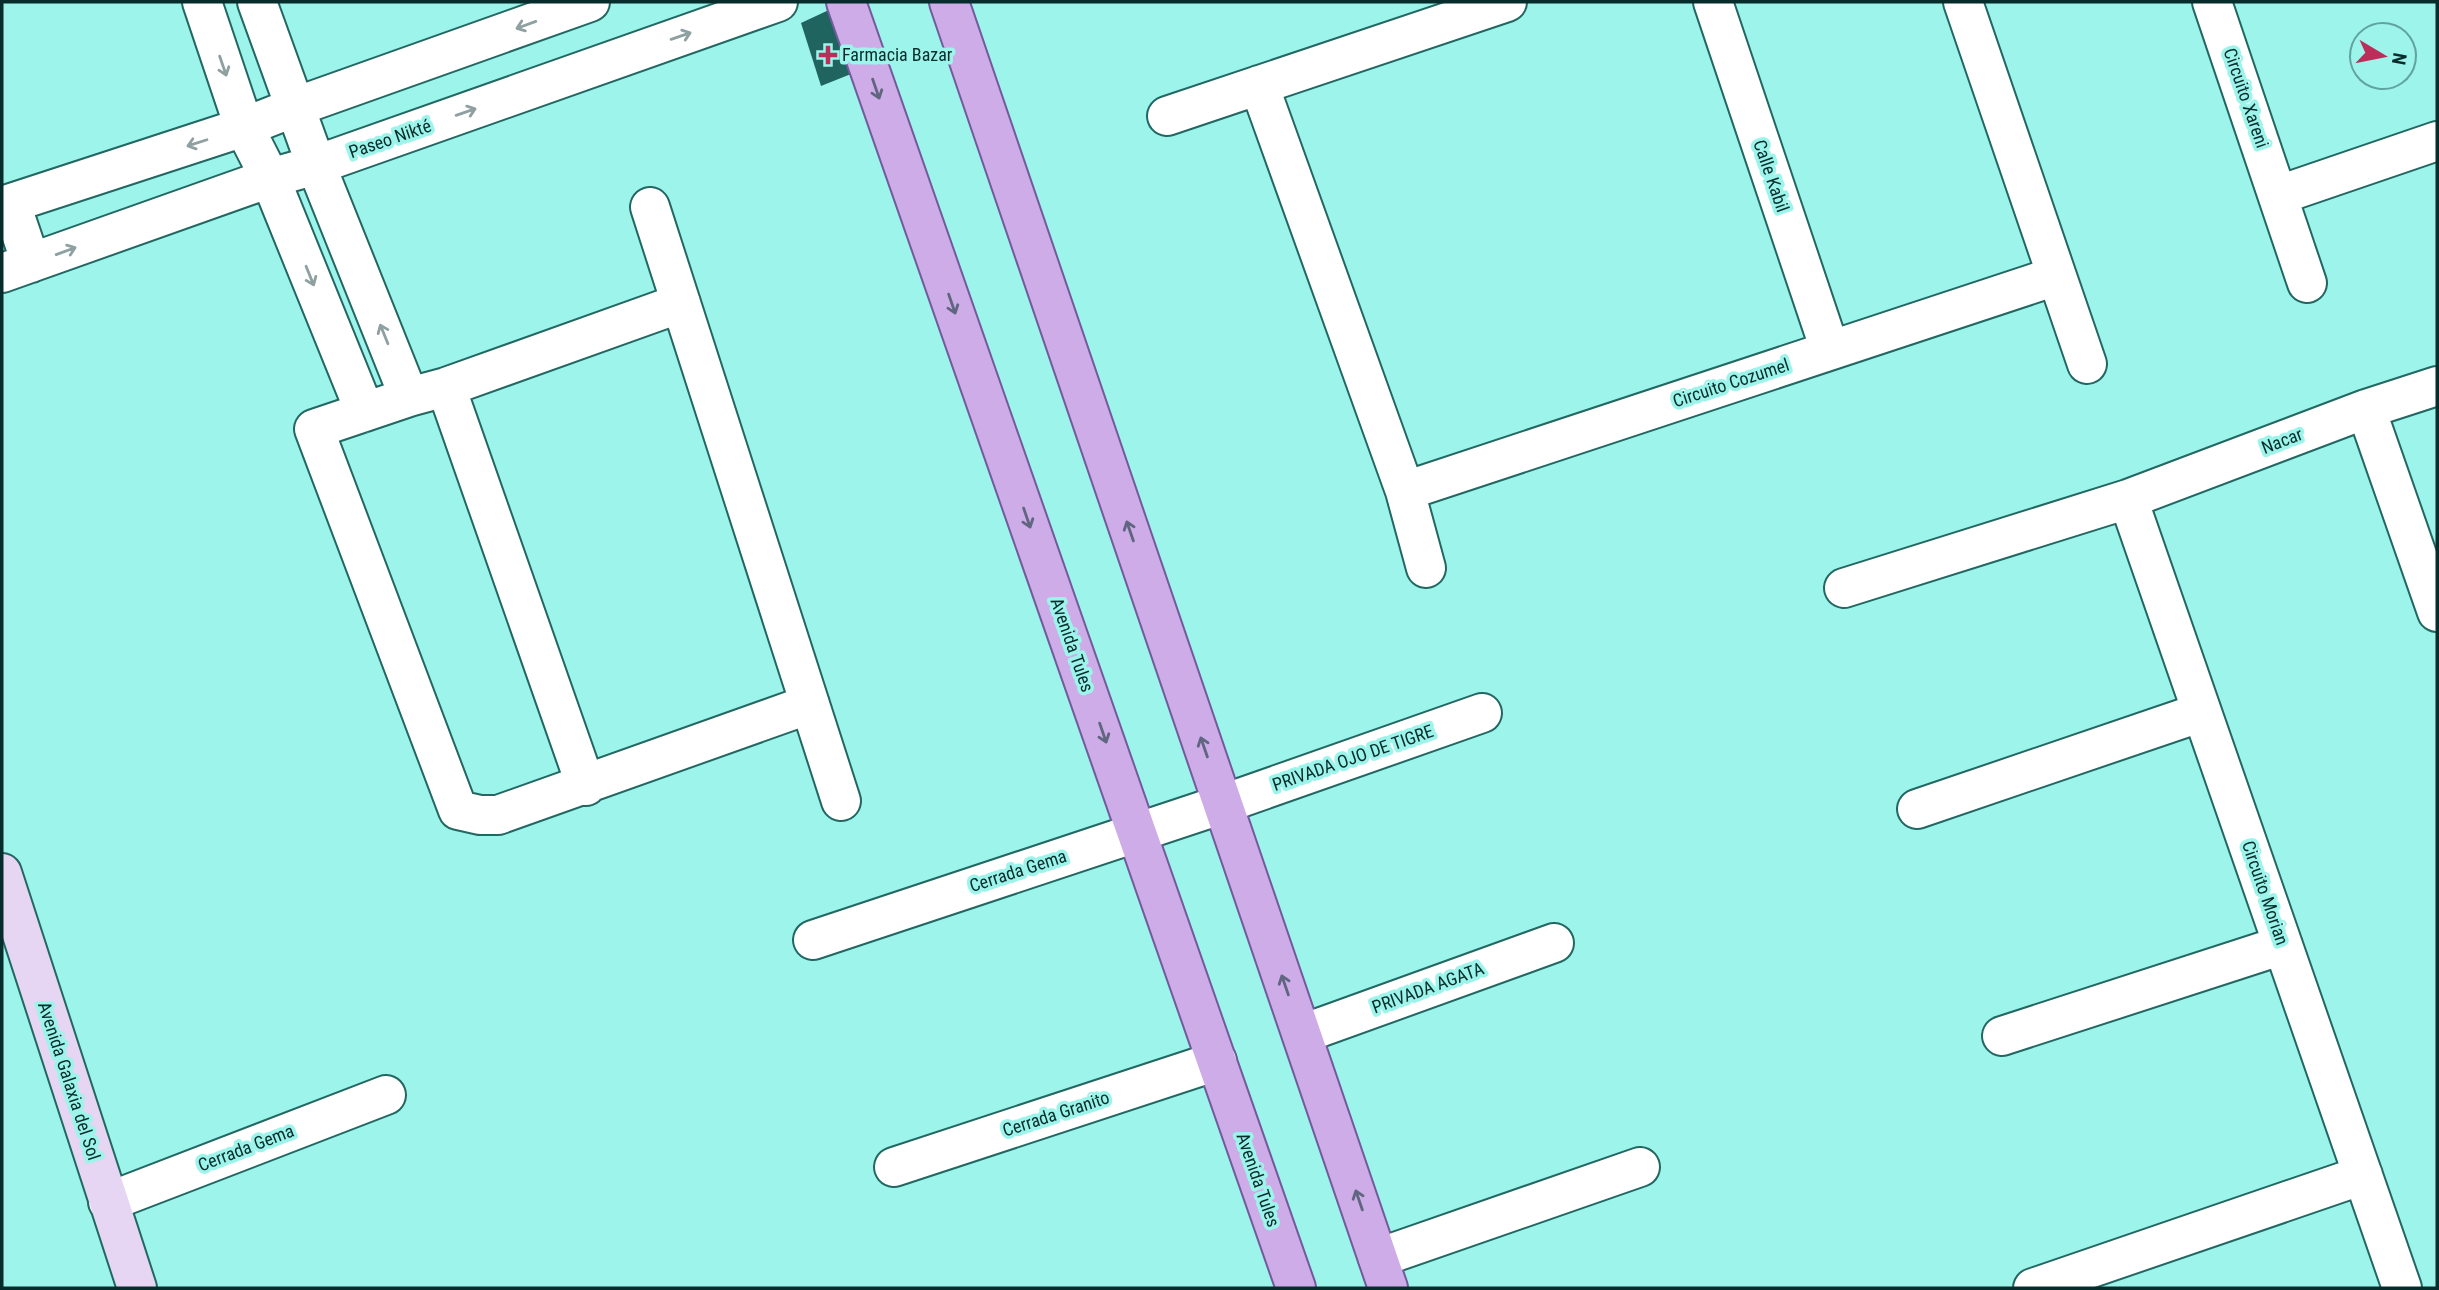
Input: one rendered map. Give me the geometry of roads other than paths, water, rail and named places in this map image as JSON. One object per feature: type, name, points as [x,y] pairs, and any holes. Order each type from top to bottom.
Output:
[{"type":"main road","name":"Avenida Tules","points":[[846,2],[1138,832],[1217,1061],[1290,1287]]},
{"type":"main road","points":[[949,2],[1383,1273]]},
{"type":"main road","name":"Avenida Galaxia del Sol","points":[[2,873],[137,1288]]},
{"type":"street","points":[[202,2],[244,127],[270,178],[365,412]]},
{"type":"street","points":[[257,2],[316,165],[409,397]]},
{"type":"street","points":[[16,268],[6,205],[244,127],[590,2]]},
{"type":"street","name":"Paseo Nikté","points":[[16,268],[778,2]]},
{"type":"street","points":[[1167,116],[1507,2]]},
{"type":"street","name":"Calle Kabil","points":[[1713,2],[1830,350]]},
{"type":"street","points":[[1963,2],[2087,364]]},
{"type":"street","name":"Circuito Xareni","points":[[2212,2],[2307,283]]},
{"type":"street","points":[[1259,85],[1405,491],[1426,568]]},
{"type":"street","points":[[2279,195],[2437,141]]},
{"type":"street","points":[[650,207],[841,801]]},
{"type":"street","name":"Circuito Cozumel","points":[[1405,491],[2056,276]]},
{"type":"street","points":[[681,303],[446,387],[314,429],[458,810],[480,815],[498,815],[586,786],[810,704]]},
{"type":"street","name":"Nacar","points":[[1844,587],[2128,499],[2366,409],[2437,386]]},
{"type":"street","points":[[446,387],[586,786]]},
{"type":"street","points":[[2366,409],[2437,612]]},
{"type":"street","name":"Circuito Morian","points":[[2128,499],[2402,1288]]},
{"type":"street","points":[[1917,809],[2202,712]]},
{"type":"street","name":"PRIVADA OJO DE TIGRE","points":[[1223,804],[1482,713]]},
{"type":"street","name":"Cerrada Gema","points":[[813,940],[1223,804]]},
{"type":"street","name":"PRIVADA AGATA","points":[[1302,1034],[1554,943]]},
{"type":"street","points":[[2002,1036],[2283,945]]},
{"type":"street","name":"Cerrada Granito","points":[[894,1167],[1217,1061]]},
{"type":"street","name":"Cerrada Gema","points":[[107,1202],[386,1095]]},
{"type":"street","points":[[1383,1273],[1640,1167]]},
{"type":"street","points":[[2033,1288],[2362,1175]]},
{"type":"place","name":"Farmacia Bazar","points":[[828,55]]}]
